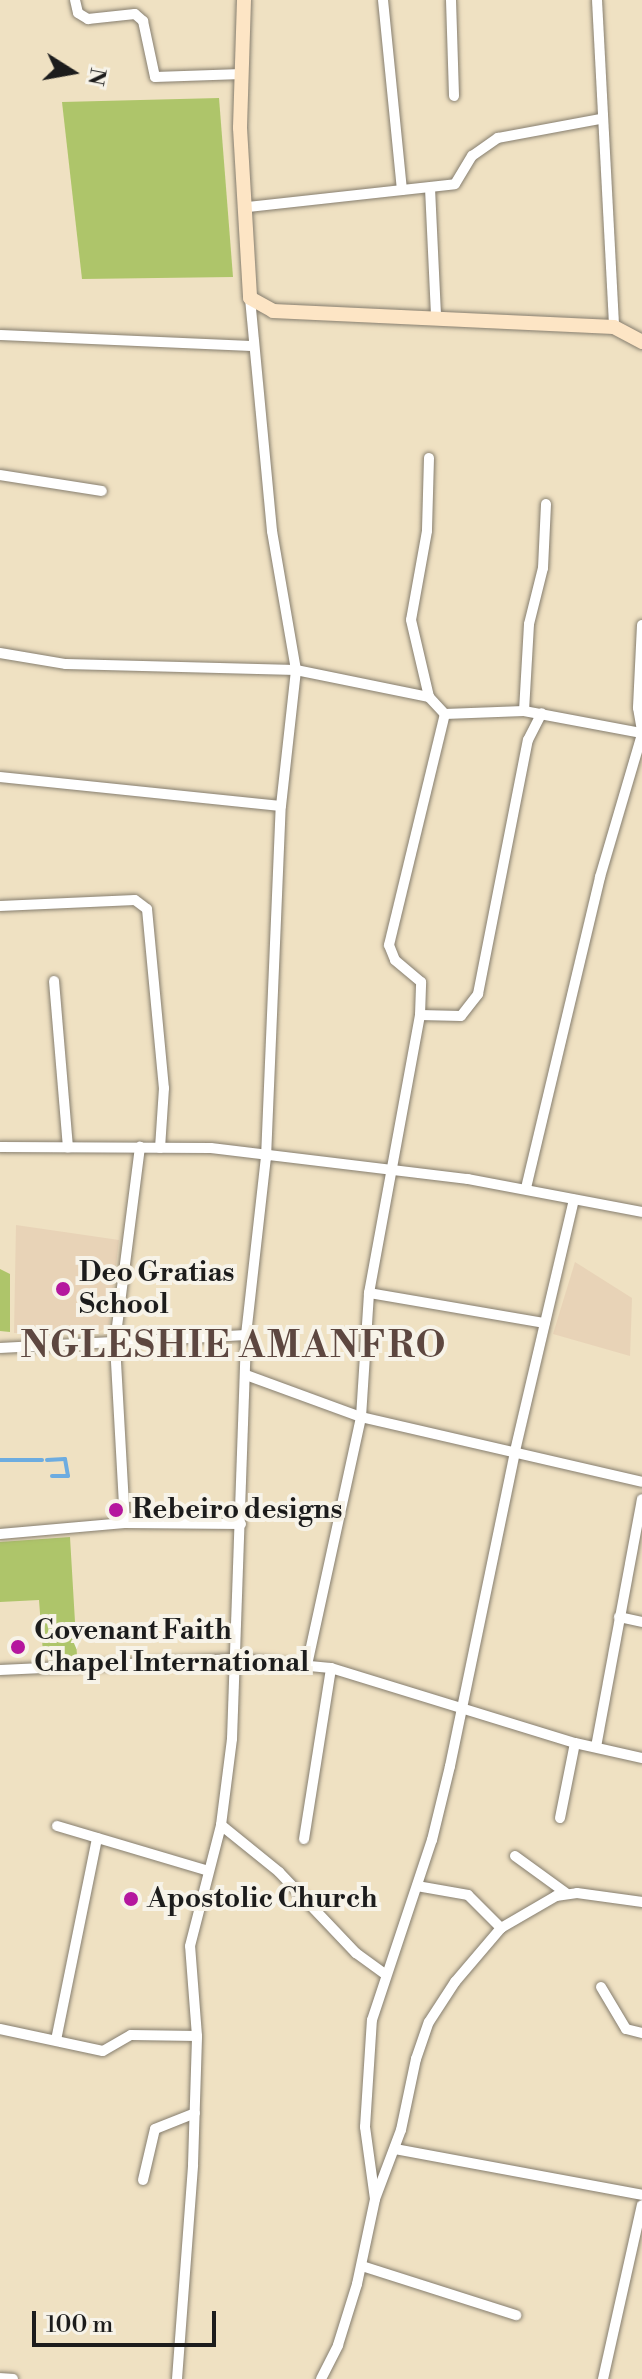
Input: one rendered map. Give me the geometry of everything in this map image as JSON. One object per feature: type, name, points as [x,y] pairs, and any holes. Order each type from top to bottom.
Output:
[{"type":"street","points":[[75,0],[78,13],[88,19],[135,14],[143,21],[155,77],[242,74]]},
{"type":"street","points":[[177,2379],[195,2113],[197,2036],[190,1946],[206,1870],[221,1825],[236,1659],[246,1335],[266,1158],[281,806],[296,670],[272,531],[252,346],[242,74],[244,0]]},
{"type":"street","points":[[383,0],[402,190]]},
{"type":"street","points":[[451,0],[454,96]]},
{"type":"street","points":[[597,0],[614,327]]},
{"type":"street","points":[[248,207],[455,184],[472,156],[498,138],[601,119]]},
{"type":"street","points":[[430,188],[436,316]]},
{"type":"street","points":[[250,298],[273,311],[436,316],[614,327],[642,342]]},
{"type":"street","points":[[0,335],[252,346]]},
{"type":"street","points":[[429,458],[427,531],[411,620],[429,697],[445,714],[524,711],[542,713],[578,725],[642,733]]},
{"type":"street","points":[[0,475],[102,491]]},
{"type":"street","points":[[524,711],[529,624],[543,568],[546,504]]},
{"type":"street","points":[[526,1188],[600,877],[642,733],[642,625]]},
{"type":"street","points":[[0,653],[66,664],[296,670],[429,697]]},
{"type":"street","points":[[420,1015],[461,1016],[478,994],[528,740],[542,713]]},
{"type":"street","points":[[307,1665],[361,1417],[369,1293],[389,1169],[420,1015],[421,982],[395,960],[389,945],[445,714]]},
{"type":"street","points":[[0,777],[281,806]]},
{"type":"street","points":[[0,906],[135,900],[147,909],[163,1075],[160,1148]]},
{"type":"street","points":[[54,981],[68,1147]]},
{"type":"street","points":[[0,1147],[211,1148],[266,1158],[389,1169],[526,1188],[642,1212]]},
{"type":"street","points":[[125,1523],[115,1342],[140,1147]]},
{"type":"street","points":[[375,2199],[365,2127],[372,2020],[384,1973],[417,1886],[463,1708],[515,1451],[574,1200]]},
{"type":"street","points":[[369,1293],[544,1323]]},
{"type":"street","points":[[0,1348],[246,1335]]},
{"type":"street","points":[[246,1375],[361,1417],[642,1482]]},
{"type":"street","points":[[596,1747],[642,1499]]},
{"type":"street","points":[[0,1534],[125,1523],[241,1524]]},
{"type":"street","points":[[619,1617],[642,1622]]},
{"type":"street","points":[[0,1670],[236,1659],[331,1668],[575,1743],[642,1758]]},
{"type":"street","points":[[304,1839],[331,1668]]},
{"type":"street","points":[[560,1818],[575,1743]]},
{"type":"street","points":[[221,1825],[279,1872],[356,1953],[384,1973]]},
{"type":"street","points":[[57,1826],[206,1870]]},
{"type":"street","points":[[56,2040],[97,1838]]},
{"type":"street","points":[[515,1856],[566,1893],[642,1902]]},
{"type":"street","points":[[417,1886],[468,1895],[501,1928]]},
{"type":"street","points":[[321,2379],[338,2345],[362,2266],[375,2199],[395,2149],[429,2022],[469,1962],[501,1928],[566,1893]]},
{"type":"street","points":[[601,1987],[626,2029],[642,2033]]},
{"type":"street","points":[[0,2029],[103,2051],[131,2035],[197,2036]]},
{"type":"street","points":[[143,2180],[155,2129],[195,2113]]},
{"type":"street","points":[[395,2149],[642,2195]]},
{"type":"street","points":[[603,2379],[642,2205]]},
{"type":"street","points":[[362,2266],[516,2315]]},
{"type":"street","points":[[0,2378],[13,2379]]},
{"type":"shaded area","name":"Deo Gratias School","points":[[16,1225],[119,1240],[109,1326],[97,1333],[14,1333]]},
{"type":"shaded area","points":[[575,1262],[632,1298],[630,1356],[553,1334]]},
{"type":"green space","points":[[219,98],[233,277],[82,279],[62,102]]},
{"type":"green space","points":[[0,1269],[10,1274],[10,1332],[0,1331]]},
{"type":"green space","points":[[70,1537],[77,1656],[56,1658],[43,1653],[39,1600],[0,1602],[0,1542]]},
{"type":"waterway","points":[[47,1460],[65,1459],[68,1476],[52,1476]]},
{"type":"waterway","points":[[0,1460],[42,1460]]},
{"type":"place","name":"Deo Gratias School","points":[[63,1289]]},
{"type":"place","name":"Rebeiro designs","points":[[116,1510]]},
{"type":"place","name":"Covenant Faith Chapel International","points":[[18,1647]]},
{"type":"place","name":"Apostolic Church","points":[[131,1899]]},
{"type":"district","name":"NGLESHIE AMANFRO","points":[[234,1347]]}]
